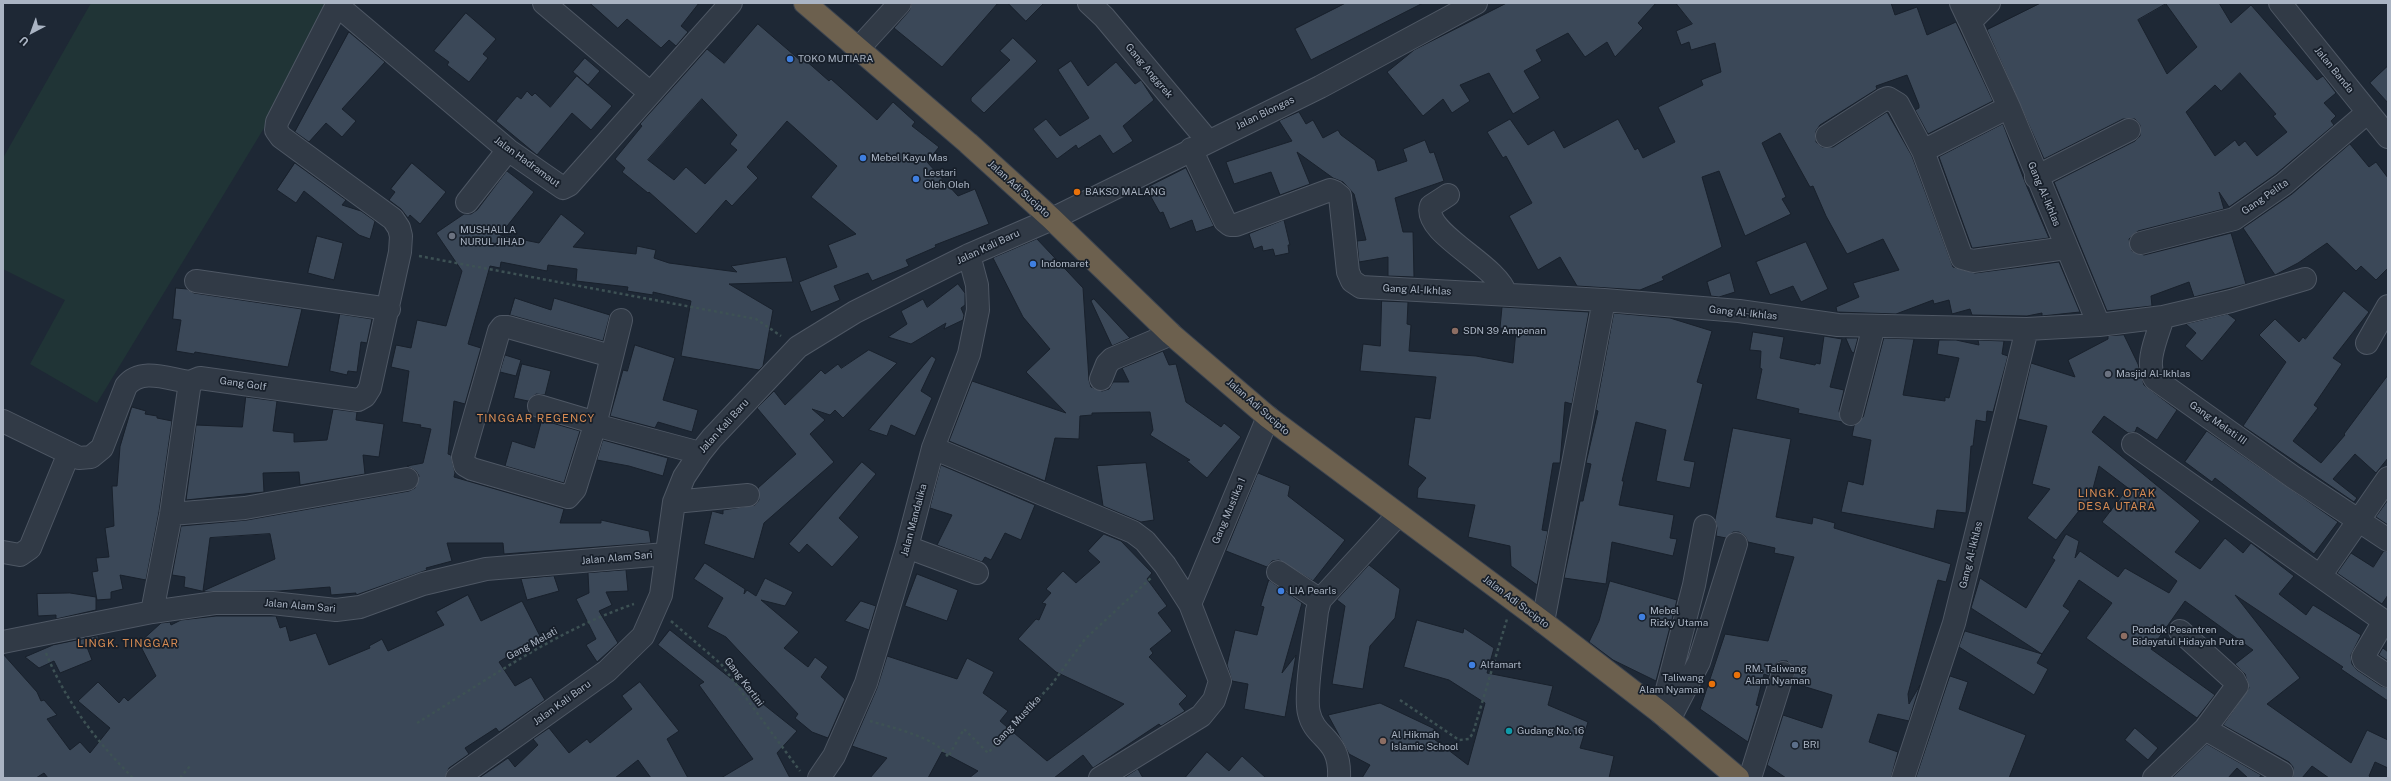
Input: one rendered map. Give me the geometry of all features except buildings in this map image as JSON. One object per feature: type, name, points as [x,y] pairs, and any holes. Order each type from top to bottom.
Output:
[{"type":"highway","name":"Jalan Adi Sucipto","points":[[805,3],[968,143],[1052,219],[1171,334],[1268,417],[1543,622],[1665,717],[1738,778]]},
{"type":"street","points":[[544,3],[649,92]]},
{"type":"street","name":"Jalan Hadramaut","points":[[338,4],[508,150],[563,188],[569,185],[649,92],[731,3]]},
{"type":"street","points":[[858,49],[900,3]]},
{"type":"street","name":"Gang Anggrek","points":[[1089,3],[1104,17],[1199,145],[1225,221],[1230,225],[1236,225],[1330,190],[1338,193],[1340,196],[1348,272],[1352,281]]},
{"type":"street","name":"Jalan Blongas","points":[[1052,219],[1199,145],[1320,87],[1476,3]]},
{"type":"street","name":"Gang Al-Ikhlas","points":[[1352,281],[1361,287],[1604,300],[1739,311],[1824,324],[2027,329],[2099,325],[2036,177],[2009,107],[1965,12],[1989,3]]},
{"type":"street","name":"Jalan Banda","points":[[2280,3],[2388,138]]},
{"type":"street","points":[[338,4],[277,122],[276,130],[281,137],[393,219],[399,228],[400,244]]},
{"type":"street","points":[[1827,136],[1888,98],[1898,104],[1923,151],[1959,252],[1966,260],[2066,248]]},
{"type":"street","points":[[1923,151],[2009,107]]},
{"type":"street","name":"Gang Pelita","points":[[2141,244],[2234,219],[2284,184],[2368,112]]},
{"type":"street","points":[[2036,177],[2129,130]]},
{"type":"street","points":[[467,202],[508,150]]},
{"type":"street","points":[[1448,195],[1431,206],[1431,215],[1442,232],[1451,242],[1475,258],[1497,277],[1503,285],[1506,294]]},
{"type":"street","name":"Jalan Kali Baru","points":[[457,778],[607,671],[643,636],[659,602],[674,502],[684,478],[700,453],[798,348],[855,312],[969,255],[1052,219]]},
{"type":"street","name":"Gang Golf","points":[[190,382],[200,378],[358,400],[365,396],[370,388],[389,309],[400,244]]},
{"type":"street","name":"Jalan Mandalika","points":[[810,775],[834,756],[866,683],[907,547],[933,448],[969,354],[978,310],[977,285],[969,255]]},
{"type":"street","points":[[2099,325],[2163,317],[2231,301],[2305,279]]},
{"type":"street","points":[[196,281],[389,309]]},
{"type":"street","points":[[1543,622],[1604,300]]},
{"type":"street","points":[[2367,343],[2388,306]]},
{"type":"street","name":"Gang Melati III","points":[[2163,317],[2151,364],[2151,372],[2155,379],[2293,477],[2388,540]]},
{"type":"street","points":[[611,356],[508,327],[502,327],[499,331],[464,457],[465,465],[472,469],[568,497],[575,489],[596,424],[620,320]]},
{"type":"street","points":[[1851,414],[1874,326]]},
{"type":"street","name":"Gang Al-Ikhlas","points":[[1903,778],[1957,610],[2027,329]]},
{"type":"street","points":[[1101,379],[1107,364],[1112,359],[1171,334]]},
{"type":"street","points":[[3,421],[79,458],[91,457],[98,454],[102,448],[126,386],[134,378],[144,374],[190,382],[171,514],[152,612]]},
{"type":"street","points":[[539,406],[596,424],[700,453]]},
{"type":"street","name":"Gang Mustika 1","points":[[1190,604],[1268,417]]},
{"type":"street","points":[[2133,444],[2386,622],[2363,657],[2364,660],[2388,676]]},
{"type":"street","points":[[933,448],[1133,532],[1145,541],[1165,565],[1190,604],[1220,681],[1214,700],[1201,716],[1100,778]]},
{"type":"street","points":[[3,552],[20,555],[30,548],[69,453]]},
{"type":"street","points":[[2320,576],[2388,478]]},
{"type":"street","points":[[171,514],[245,508],[407,479]]},
{"type":"street","points":[[674,502],[748,495]]},
{"type":"street","points":[[1339,778],[1338,757],[1332,745],[1315,725],[1309,713],[1308,699],[1320,600],[1398,515]]},
{"type":"street","points":[[1665,717],[1705,526]]},
{"type":"street","points":[[1665,717],[1698,662],[1736,544]]},
{"type":"street","points":[[907,547],[977,572]]},
{"type":"street","name":"Jalan Alam Sari","points":[[3,642],[40,636],[152,612],[215,603],[272,603],[336,610],[360,607],[423,584],[486,569],[666,554]]},
{"type":"street","points":[[1278,572],[1320,600]]},
{"type":"street","points":[[2154,778],[2205,729],[2237,686],[2234,680],[2180,631]]},
{"type":"street","points":[[1750,778],[1783,673]]},
{"type":"street","points":[[2205,729],[2282,773]]},
{"type":"path","points":[[400,244],[756,319],[798,348]]},
{"type":"path","name":"Gang Mustika","points":[[852,716],[902,730],[944,749],[948,757],[964,729],[988,753],[1052,684],[1085,639],[1165,565]]},
{"type":"path","points":[[1400,700],[1459,740],[1468,739],[1473,733],[1513,600]]},
{"type":"path","name":"Gang Melati","points":[[417,723],[500,672],[574,630],[614,611],[659,602]]},
{"type":"path","name":"Gang Kartini","points":[[659,602],[721,664],[810,775]]},
{"type":"path","points":[[40,636],[57,678],[78,714],[103,748],[133,778]]},
{"type":"path","points":[[180,778],[190,766]]},
{"type":"green space","points":[[91,3],[340,3],[97,403],[30,364],[65,300],[3,269],[3,158]]},
{"type":"place","name":"TOKO MUTIARA","points":[[790,59]]},
{"type":"place","name":"Mebel Kayu Mas","points":[[863,158]]},
{"type":"place","name":"Lestari Oleh Oleh","points":[[916,179]]},
{"type":"place","name":"BAKSO MALANG","points":[[1077,192]]},
{"type":"place","name":"MUSHALLA NURUL JIHAD","points":[[452,236]]},
{"type":"place","name":"Indomaret","points":[[1033,264]]},
{"type":"place","name":"SDN 39 Ampenan","points":[[1455,331]]},
{"type":"place","name":"Masjid Al-Ikhlas","points":[[2108,374]]},
{"type":"place","name":"LIA Pearls","points":[[1281,591]]},
{"type":"place","name":"Mebel Rizky Utama","points":[[1642,617]]},
{"type":"place","name":"Pondok Pesantren Bidayatul Hidayah Putra","points":[[2124,636]]},
{"type":"place","name":"Alfamart","points":[[1472,665]]},
{"type":"place","name":"RM. Taliwang Alam Nyaman","points":[[1737,675]]},
{"type":"place","name":"Taliwang Alam Nyaman","points":[[1712,684]]},
{"type":"place","name":"Gudang No. 16","points":[[1509,731]]},
{"type":"place","name":"Al Hikmah Islamic School","points":[[1383,741]]},
{"type":"place","name":"BRI","points":[[1795,745]]},
{"type":"district","name":"TINGGAR REGENCY","points":[[536,419]]},
{"type":"district","name":"LINGK. OTAK DESA UTARA","points":[[2117,500]]},
{"type":"district","name":"LINGK. TINGGAR","points":[[128,644]]}]
